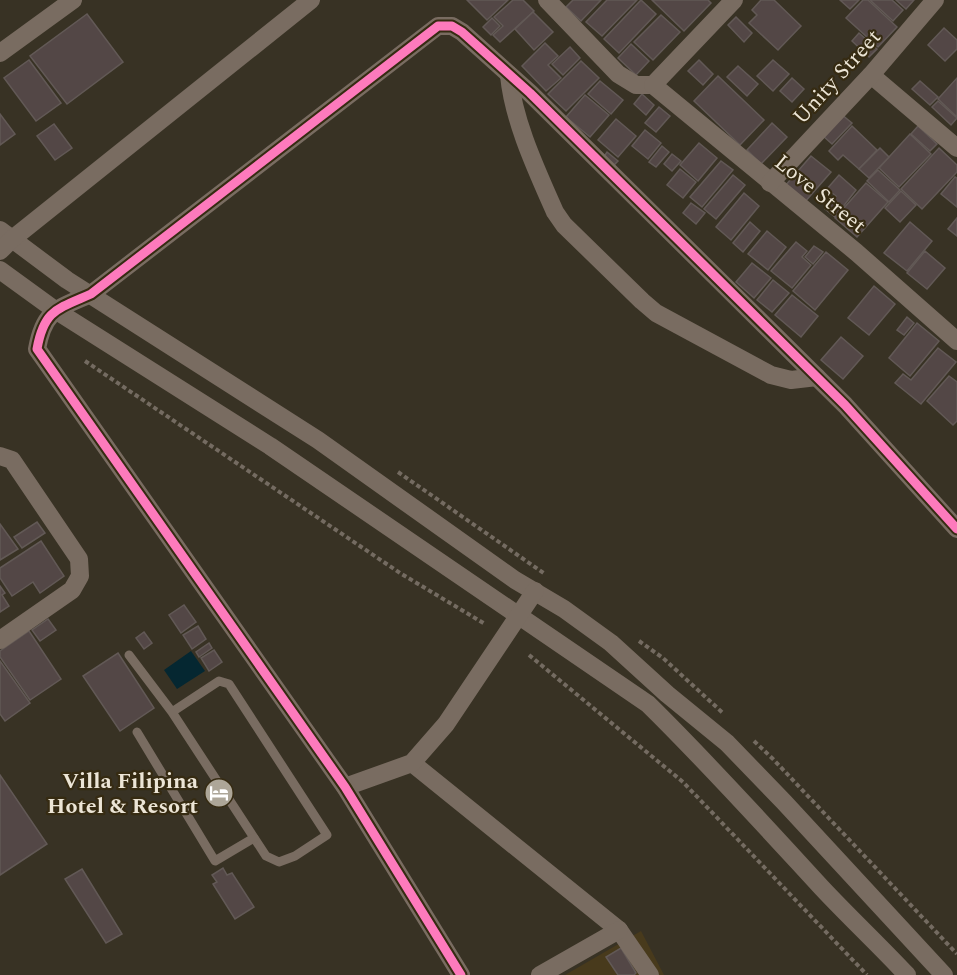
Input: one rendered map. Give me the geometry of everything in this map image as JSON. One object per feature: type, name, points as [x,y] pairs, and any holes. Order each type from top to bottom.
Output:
[{"type":"street","points":[[0,53],[73,0]]},
{"type":"street","points":[[311,0],[4,240],[318,440],[515,580],[564,609],[611,643],[667,694],[727,743],[944,975]]},
{"type":"street","points":[[547,0],[618,74],[636,86],[653,85],[734,0]]},
{"type":"street","name":"Unity Street","points":[[770,183],[871,75],[935,0]]},
{"type":"street","points":[[461,975],[345,787],[37,349],[40,330],[55,310],[91,294],[438,27],[452,26],[462,32],[509,75],[817,377],[957,529]]},
{"type":"street","points":[[509,75],[511,97],[518,117],[555,212],[564,225],[656,313],[771,375],[791,380],[817,377]]},
{"type":"street","points":[[871,75],[957,148]]},
{"type":"street","name":"Love Street","points":[[653,85],[856,252],[957,341]]},
{"type":"street","points":[[0,270],[55,310],[270,446],[648,704],[695,749],[816,881],[907,975]]},
{"type":"street","points":[[0,456],[12,460],[79,559],[80,576],[72,590],[0,640]]},
{"type":"street","points":[[345,787],[412,763],[446,724],[534,591]]},
{"type":"street","points":[[412,763],[619,930],[650,975]]},
{"type":"street","points":[[540,975],[619,930]]},
{"type":"lane","points":[[129,655],[172,712],[266,856],[279,862],[295,856],[327,835],[229,684],[219,681],[172,712]]},
{"type":"lane","points":[[137,732],[214,861],[254,838]]},
{"type":"path","points":[[85,361],[400,573],[485,624]]},
{"type":"path","points":[[529,654],[683,782],[867,975]]},
{"type":"shaded area","points":[[641,931],[664,975],[565,975]]},
{"type":"water","points":[[191,651],[205,671],[177,689],[164,670]]},
{"type":"building","points":[[467,0],[508,0],[487,20]]},
{"type":"building","points":[[513,0],[523,0],[534,11],[500,42],[493,35],[503,26],[494,17]]},
{"type":"building","points":[[573,0],[601,0],[581,21],[566,7]]},
{"type":"building","points":[[607,0],[637,0],[602,36],[586,22]]},
{"type":"building","points":[[641,0],[656,14],[619,53],[604,39]]},
{"type":"building","points":[[652,0],[708,0],[711,3],[684,31]]},
{"type":"building","points":[[761,0],[774,0],[801,26],[778,50],[749,23],[757,15],[752,10]]},
{"type":"building","points":[[840,0],[859,0],[850,9]]},
{"type":"building","points":[[863,0],[868,0],[897,27],[878,47],[846,18]]},
{"type":"building","points":[[870,0],[892,0],[903,10],[893,21]]},
{"type":"building","points":[[896,0],[914,0],[906,9]]},
{"type":"building","points":[[533,12],[553,32],[534,50],[515,29]]},
{"type":"building","points":[[87,14],[123,62],[67,104],[30,56]]},
{"type":"building","points":[[661,15],[680,32],[653,60],[634,42]]},
{"type":"building","points":[[736,17],[752,33],[744,42],[728,25]]},
{"type":"building","points":[[492,18],[500,26],[491,35],[483,27]]},
{"type":"building","points":[[944,28],[957,40],[957,49],[945,61],[928,45]]},
{"type":"building","points":[[859,33],[877,49],[869,57],[852,41]]},
{"type":"building","points":[[545,43],[558,56],[548,65],[561,78],[546,91],[522,66]]},
{"type":"building","points":[[631,44],[649,61],[636,75],[618,58]]},
{"type":"building","points":[[570,47],[580,58],[563,75],[552,64]]},
{"type":"building","points":[[29,60],[61,103],[36,121],[4,78]]},
{"type":"building","points":[[699,60],[713,74],[703,85],[688,71]]},
{"type":"building","points":[[773,60],[789,74],[773,91],[757,76]]},
{"type":"building","points":[[581,61],[599,78],[566,111],[548,94]]},
{"type":"building","points":[[738,66],[758,84],[747,96],[727,77]]},
{"type":"building","points":[[718,76],[764,120],[740,145],[694,101]]},
{"type":"building","points":[[792,78],[804,89],[792,102],[780,91]]},
{"type":"building","points":[[957,78],[957,117],[938,99]]},
{"type":"building","points":[[600,81],[623,100],[611,114],[588,94]]},
{"type":"building","points":[[920,81],[938,97],[930,105],[912,89]]},
{"type":"building","points":[[642,94],[654,105],[646,115],[634,104]]},
{"type":"building","points":[[585,95],[609,115],[590,137],[566,117]]},
{"type":"building","points":[[938,101],[957,118],[951,125],[932,107]]},
{"type":"building","points":[[659,107],[670,116],[656,132],[645,123]]},
{"type":"building","points":[[0,114],[15,134],[0,145]]},
{"type":"building","points":[[841,114],[852,123],[832,144],[822,135]]},
{"type":"building","points":[[616,119],[636,136],[618,157],[598,140]]},
{"type":"building","points":[[772,123],[787,137],[761,164],[747,150]]},
{"type":"building","points":[[54,124],[72,148],[55,160],[37,136]]},
{"type":"building","points":[[852,126],[877,150],[859,169],[843,155],[838,160],[829,151]]},
{"type":"building","points":[[918,126],[937,144],[930,151],[911,134]]},
{"type":"building","points":[[645,130],[661,143],[648,159],[632,146]]},
{"type":"building","points":[[910,134],[931,154],[899,187],[879,168]]},
{"type":"building","points":[[699,143],[717,158],[698,181],[680,165]]},
{"type":"building","points":[[662,146],[669,152],[656,167],[649,162]]},
{"type":"building","points":[[880,148],[889,157],[869,178],[859,169]]},
{"type":"building","points":[[939,148],[957,165],[957,172],[922,209],[901,189]]},
{"type":"building","points":[[607,152],[618,161],[613,166],[603,158]]},
{"type":"building","points":[[672,154],[681,161],[672,171],[664,164]]},
{"type":"building","points":[[811,156],[831,172],[804,203],[785,186]]},
{"type":"building","points":[[721,161],[733,170],[702,207],[690,197]]},
{"type":"building","points":[[680,169],[696,182],[683,198],[667,185]]},
{"type":"building","points":[[878,170],[900,190],[889,202],[867,181]]},
{"type":"building","points":[[733,175],[745,185],[716,219],[704,209]]},
{"type":"building","points":[[839,175],[856,190],[835,217],[825,209],[836,196],[827,189]]},
{"type":"building","points":[[955,177],[957,178],[957,207],[941,194]]},
{"type":"building","points":[[866,183],[888,202],[857,237],[835,218]]},
{"type":"building","points":[[901,191],[916,205],[900,222],[885,208]]},
{"type":"building","points":[[744,193],[759,206],[731,240],[716,227]]},
{"type":"building","points":[[691,203],[705,213],[696,224],[683,213]]},
{"type":"building","points":[[957,218],[957,236],[948,229]]},
{"type":"building","points":[[750,222],[760,231],[743,252],[733,243]]},
{"type":"building","points":[[910,222],[932,241],[907,271],[884,253]]},
{"type":"building","points":[[767,231],[786,247],[768,270],[748,254]]},
{"type":"building","points":[[796,242],[807,251],[802,257],[811,265],[792,288],[771,271]]},
{"type":"building","points":[[814,246],[823,252],[813,264],[805,257]]},
{"type":"building","points":[[925,251],[945,268],[927,289],[907,273]]},
{"type":"building","points":[[826,252],[848,270],[815,310],[793,291]]},
{"type":"building","points":[[752,263],[771,278],[754,298],[736,282]]},
{"type":"building","points":[[773,280],[789,293],[772,312],[757,300]]},
{"type":"building","points":[[874,286],[895,304],[869,335],[848,318]]},
{"type":"building","points":[[792,295],[818,316],[801,337],[775,315]]},
{"type":"building","points":[[907,317],[914,323],[904,335],[897,330]]},
{"type":"building","points":[[917,323],[939,341],[910,376],[889,358]]},
{"type":"building","points":[[841,337],[863,356],[843,379],[821,360]]},
{"type":"building","points":[[938,348],[956,362],[921,404],[895,383],[903,374],[911,380]]},
{"type":"building","points":[[949,376],[957,382],[957,421],[953,425],[927,401]]},
{"type":"building","points":[[37,522],[45,533],[22,548],[14,537]]},
{"type":"building","points":[[0,524],[18,549],[0,560]]},
{"type":"building","points":[[41,541],[64,576],[40,593],[33,582],[12,596],[0,578],[0,568]]},
{"type":"building","points":[[0,586],[5,593],[2,595],[9,606],[0,612]]},
{"type":"building","points":[[184,605],[196,622],[181,633],[169,615]]},
{"type":"building","points":[[48,619],[56,630],[40,641],[32,630]]},
{"type":"building","points":[[198,626],[206,639],[192,649],[183,635]]},
{"type":"building","points":[[29,631],[61,679],[30,700],[0,657],[0,651]]},
{"type":"building","points":[[144,632],[152,643],[144,649],[136,638]]},
{"type":"building","points":[[209,643],[212,648],[199,657],[196,652]]},
{"type":"building","points":[[214,650],[222,662],[209,671],[201,658]]},
{"type":"building","points":[[118,653],[154,708],[120,731],[83,676]]},
{"type":"building","points":[[0,661],[30,703],[5,721],[0,714]]},
{"type":"building","points":[[0,775],[47,844],[0,875]]},
{"type":"building","points":[[223,868],[227,875],[232,873],[254,907],[235,919],[213,884],[217,882],[212,875]]},
{"type":"building","points":[[82,869],[122,934],[106,943],[65,879]]},
{"type":"building","points":[[621,948],[636,973],[634,975],[618,975],[606,957]]},
{"type":"cycle path","points":[[461,975],[345,787],[37,349],[44,326],[54,312],[91,294],[438,26],[452,26],[462,32],[530,93],[845,405],[957,529]]},
{"type":"place","name":"Villa Filipina Hotel & Resort","points":[[219,793]]}]
